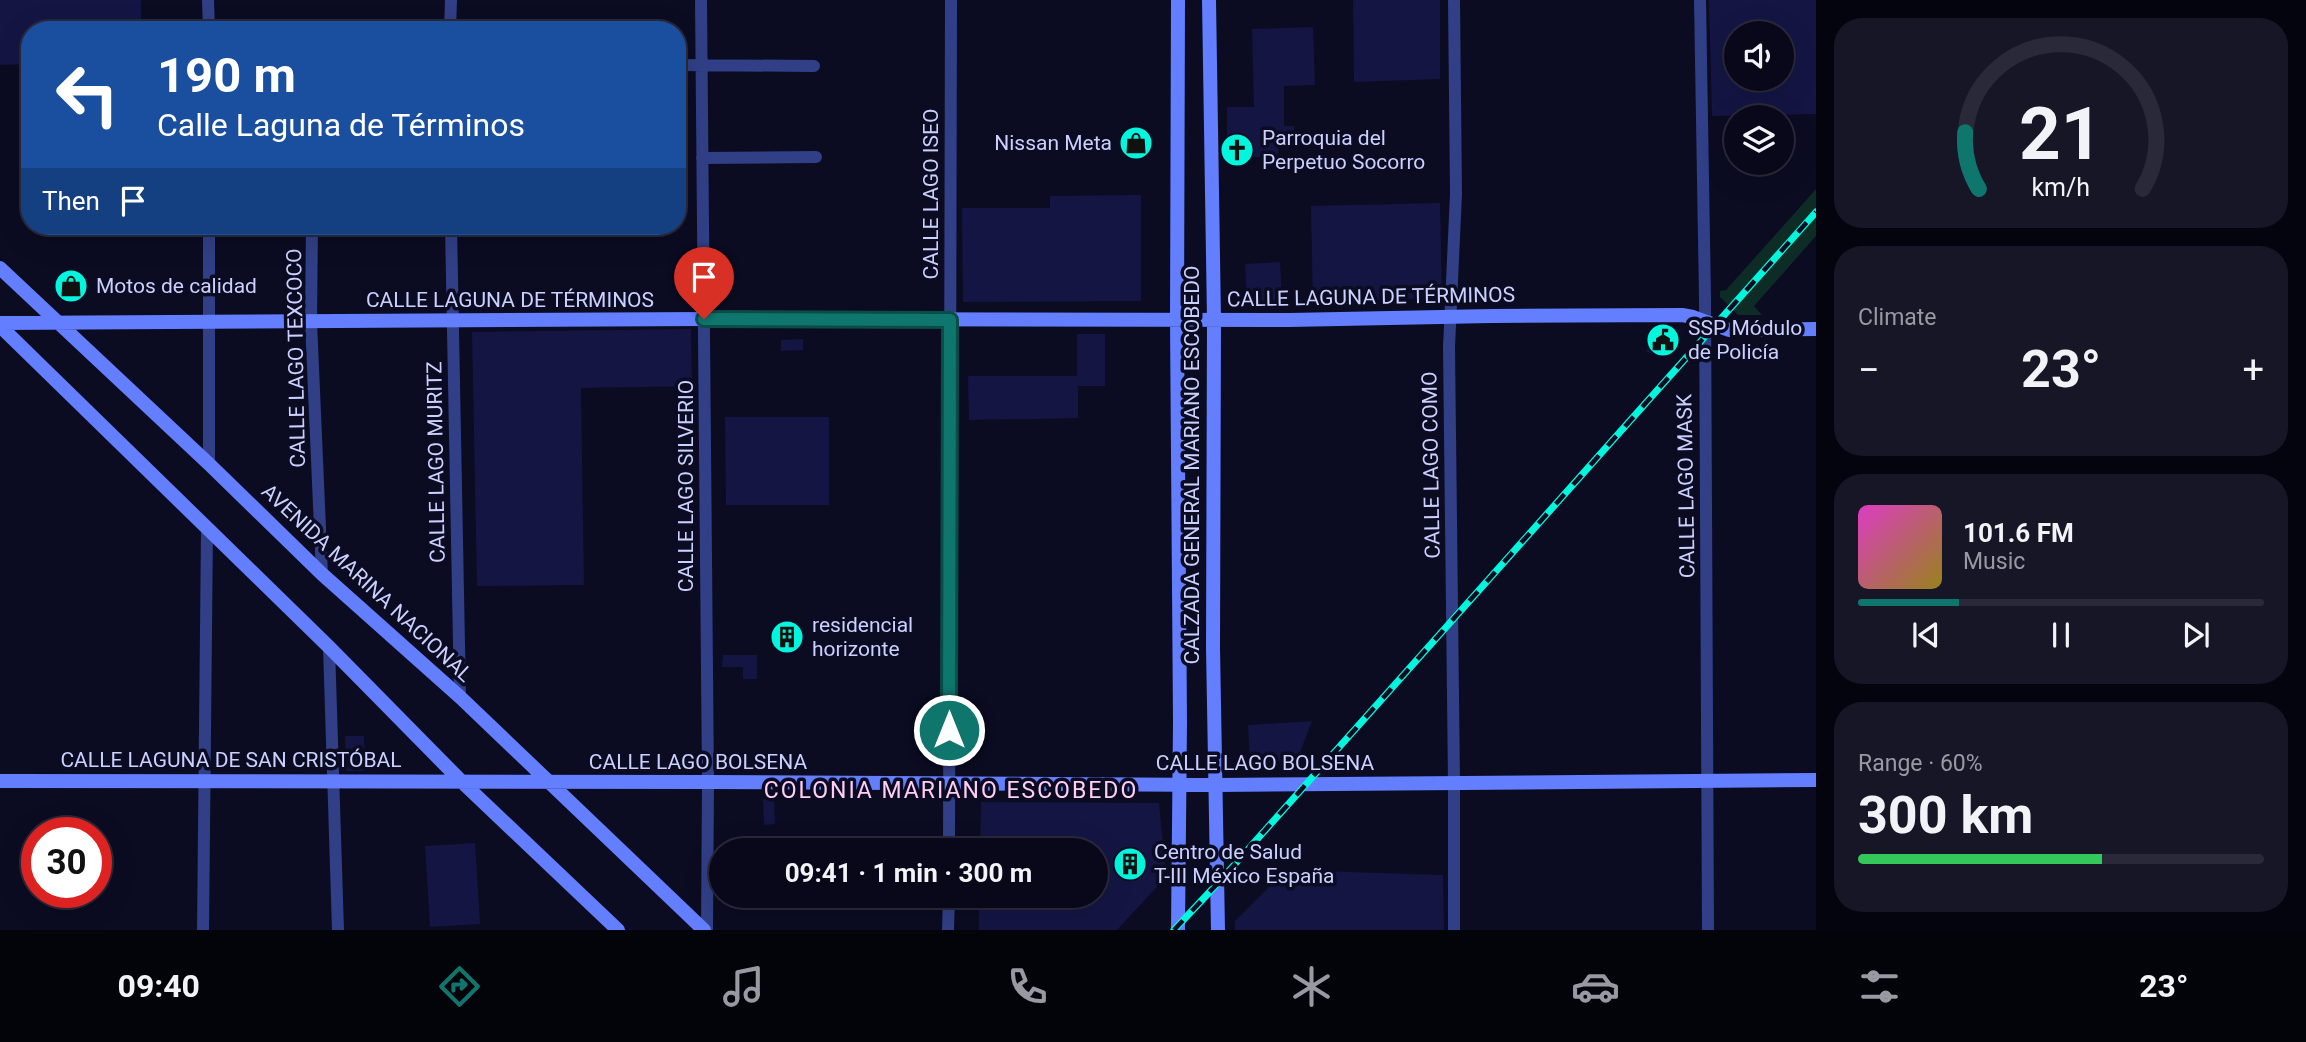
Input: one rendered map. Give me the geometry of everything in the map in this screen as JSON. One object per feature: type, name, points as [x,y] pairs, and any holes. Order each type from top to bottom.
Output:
[{"type":"main road","name":"CALZADA GENERAL MARIANO ESCOBEDO","points":[[1178,0],[1178,930]]},
{"type":"main road","name":"CALZADA GENERAL MARIANO ESCOBEDO","points":[[1209,0],[1213,648],[1218,930]]},
{"type":"main road","name":"AVENIDA MARINA NACIONAL","points":[[0,268],[322,574],[460,697],[705,930]]},
{"type":"main road","name":"CALLE LAGUNA DE TÉRMINOS","points":[[0,324],[704,319],[1213,320],[1682,315],[1729,330],[1816,329]]},
{"type":"main road","points":[[0,324],[463,782],[618,930]]},
{"type":"main road","name":"CALLE LAGO BOLSENA","points":[[463,782],[1217,785],[1816,780]]},
{"type":"main road","name":"CALLE LAGUNA DE SAN CRISTÓBAL","points":[[0,781],[463,782]]},
{"type":"street","points":[[208,0],[208,21]]},
{"type":"street","points":[[450,21],[451,0]]},
{"type":"street","name":"CALLE LAGO SILVERIO","points":[[701,0],[708,782],[705,930]]},
{"type":"street","name":"CALLE LAGO ISEO","points":[[949,838],[951,0]]},
{"type":"street","name":"CALLE LAGO COMO","points":[[1454,0],[1456,194],[1450,317],[1454,930]]},
{"type":"street","name":"CALLE LAGO MASK","points":[[1700,0],[1709,780],[1708,930]]},
{"type":"street","points":[[686,65],[814,66]]},
{"type":"street","points":[[702,158],[816,157]]},
{"type":"street","points":[[209,235],[209,464]]},
{"type":"street","name":"CALLE LAGO TEXCOCO","points":[[312,235],[311,322],[322,574]]},
{"type":"street","name":"CALLE LAGO MURITZ","points":[[451,235],[460,697]]},
{"type":"street","points":[[203,930],[208,529]]},
{"type":"street","points":[[329,647],[338,930]]},
{"type":"street","points":[[948,908],[948,930]]},
{"type":"green space","points":[[1816,189],[1816,236],[1754,306],[1762,315],[1738,315],[1720,297],[1720,291],[1726,290]]},
{"type":"building","points":[[0,0],[141,0],[141,21],[21,21],[21,64],[0,65]]},
{"type":"building","points":[[1353,0],[1440,0],[1440,79],[1354,82]]},
{"type":"building","points":[[1709,0],[1816,0],[1816,114],[1794,114],[1794,105],[1724,105],[1724,116],[1712,116]]},
{"type":"building","points":[[1313,27],[1315,85],[1284,86],[1284,126],[1294,126],[1294,146],[1278,146],[1278,157],[1227,157],[1227,107],[1254,107],[1252,29]]},
{"type":"building","points":[[1141,195],[1141,301],[963,302],[962,208],[1050,208],[1050,196]]},
{"type":"building","points":[[1440,203],[1442,298],[1313,301],[1311,206]]},
{"type":"building","points":[[1280,262],[1282,301],[1247,303],[1245,264]]},
{"type":"building","name":"SSP Módulo de Policía","points":[[1663,325],[1681,330],[1660,358],[1646,351]]},
{"type":"building","points":[[691,329],[692,386],[581,388],[584,585],[477,586],[472,332]]},
{"type":"building","points":[[1077,334],[1105,334],[1105,386],[1078,386],[1078,418],[969,420],[968,376],[1077,376]]},
{"type":"building","points":[[803,339],[803,350],[781,351],[781,340]]},
{"type":"building","points":[[725,417],[829,417],[829,505],[726,505]]},
{"type":"building","points":[[723,655],[757,655],[757,679],[743,679],[743,667],[722,667]]},
{"type":"building","points":[[1312,721],[1297,760],[1250,764],[1248,725]]},
{"type":"building","points":[[345,736],[364,736],[365,771],[346,771]]},
{"type":"building","points":[[763,799],[774,799],[775,824],[764,825]]},
{"type":"building","name":"Centro de Salud T-III México España","points":[[981,802],[1159,803],[1166,877],[1117,930],[979,930],[979,908],[1108,908],[1108,838],[980,838]]},
{"type":"building","points":[[475,843],[480,924],[430,927],[425,846]]},
{"type":"building","points":[[1286,870],[1443,875],[1444,930],[1235,930],[1235,921]]},
{"type":"railway","points":[[1174,930],[1816,212]]},
{"type":"place","name":"Nissan Meta","points":[[1136,143]]},
{"type":"place","name":"Parroquia del Perpetuo Socorro","points":[[1237,150]]},
{"type":"place","name":"Motos de calidad","points":[[71,286]]},
{"type":"place","name":"SSP Módulo de Policía","points":[[1663,340]]},
{"type":"place","name":"residencial horizonte","points":[[787,637]]},
{"type":"place","name":"Centro de Salud T-III México España","points":[[1130,864]]},
{"type":"district","name":"COLONIA MARIANO ESCOBEDO","points":[[951,790]]},
{"type":"route","points":[[704,319],[950,320],[949,730]]}]
